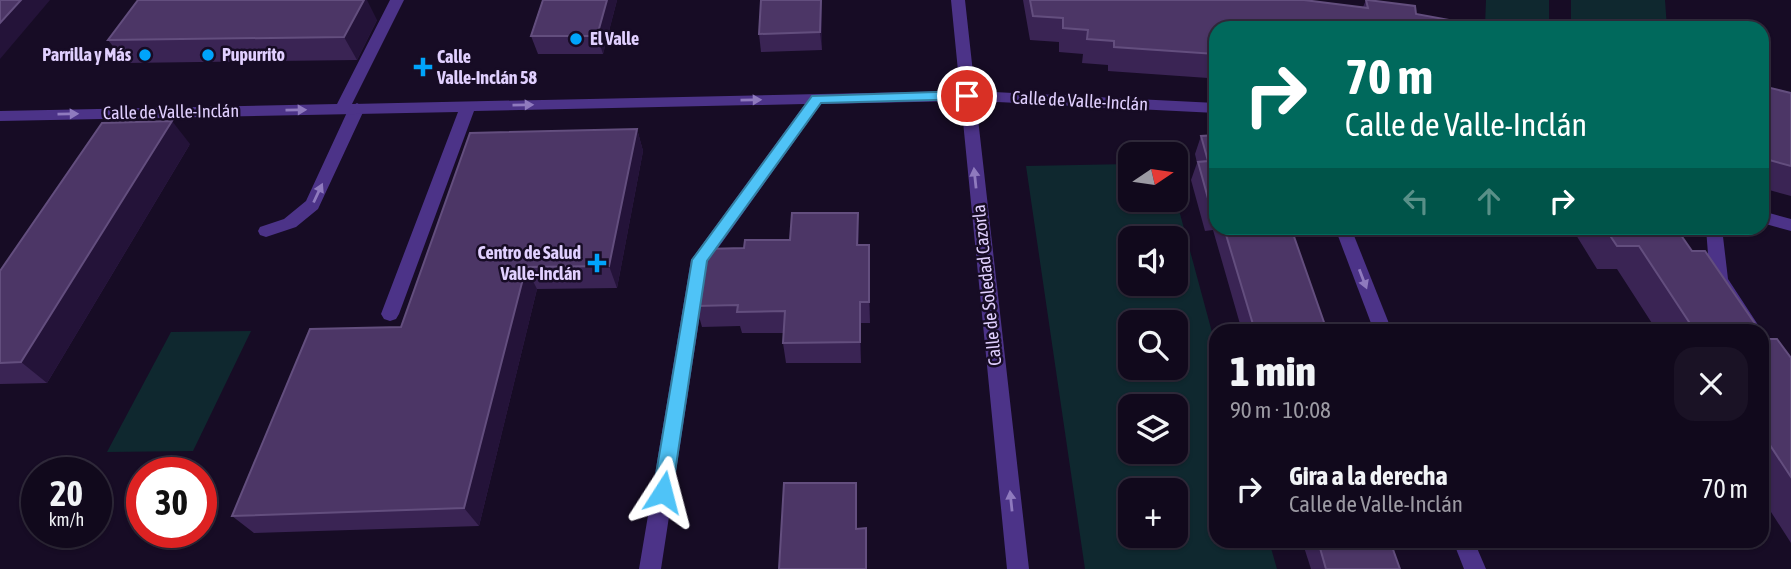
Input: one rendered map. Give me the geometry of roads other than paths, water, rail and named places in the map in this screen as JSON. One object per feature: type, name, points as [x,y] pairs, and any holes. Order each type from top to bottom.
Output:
[{"type":"street","points":[[266,232],[290,223],[313,205],[350,109],[397,0]]},
{"type":"street","name":"Calle de Soledad Cazorla","points":[[958,0],[1018,569]]},
{"type":"street","name":"Calle de Valle-Inclán","points":[[0,116],[967,96],[1209,108]]},
{"type":"street","points":[[650,569],[700,260],[817,99]]},
{"type":"street","points":[[390,314],[468,106]]},
{"type":"street","points":[[1769,220],[1791,225]]},
{"type":"street","points":[[1346,235],[1380,324]]},
{"type":"street","points":[[1715,235],[1719,280],[1748,324]]},
{"type":"street","points":[[1467,548],[1475,569]]},
{"type":"place","name":"El Valle","points":[[576,39]]},
{"type":"place","name":"Parrilla y Más","points":[[145,55]]},
{"type":"place","name":"Pupurrito","points":[[208,55]]},
{"type":"place","name":"Calle Valle-Inclán 58","points":[[423,67]]},
{"type":"place","name":"Centro de Salud Valle-Inclán","points":[[597,263]]}]
